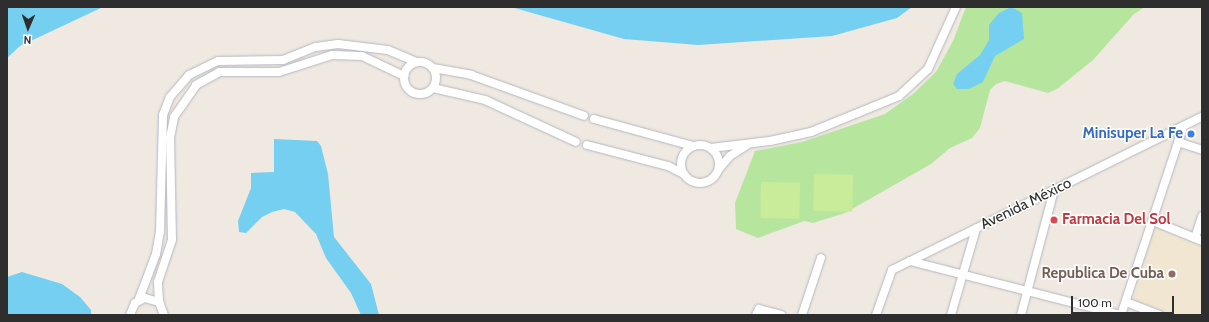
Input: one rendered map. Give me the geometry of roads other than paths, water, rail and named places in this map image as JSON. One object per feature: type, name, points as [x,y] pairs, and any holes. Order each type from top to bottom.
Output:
[{"type":"street","points":[[594,119],[693,146],[711,148],[747,144],[810,132],[899,96],[928,69],[956,7]]},
{"type":"street","points":[[130,315],[132,307],[139,299],[156,254],[160,232],[162,115],[170,97],[189,75],[218,61],[283,60],[316,47],[338,44],[388,50],[416,62],[426,62],[433,68],[437,78],[433,88],[425,94],[414,93],[406,86],[404,76],[408,67],[416,62]]},
{"type":"street","points":[[164,315],[159,302],[158,282],[172,240],[170,138],[174,117],[196,85],[219,72],[279,72],[332,55],[362,56],[404,76]]},
{"type":"street","points":[[433,68],[471,75],[584,116]]},
{"type":"street","points":[[433,88],[485,100],[576,142]]},
{"type":"street","name":"Avenida México","points":[[876,315],[889,274],[910,261],[1202,117]]},
{"type":"street","points":[[910,261],[1027,289],[1121,315],[1183,127]]},
{"type":"street","points":[[1178,142],[1202,150]]},
{"type":"street","points":[[587,145],[668,166],[684,174],[695,182],[706,182],[730,156],[747,144]]},
{"type":"street","points":[[684,174],[682,158],[693,146]]},
{"type":"street","points":[[711,148],[719,157],[719,169]]},
{"type":"street","points":[[1021,315],[1054,190]]},
{"type":"street","points":[[1153,221],[1198,240],[1202,216]]},
{"type":"street","points":[[951,315],[976,229]]},
{"type":"street","points":[[802,315],[821,258]]},
{"type":"street","points":[[139,299],[150,298],[159,302]]},
{"type":"street","points":[[1126,302],[1160,315]]},
{"type":"street","points":[[757,312],[781,315]]},
{"type":"water","points":[[7,7],[103,7],[20,46],[7,58]]},
{"type":"water","points":[[511,7],[912,7],[897,18],[832,36],[698,45],[624,39]]},
{"type":"water","points":[[1011,7],[1022,13],[1024,39],[995,56],[983,82],[969,89],[957,89],[953,84],[957,74],[980,55],[989,40],[989,25],[999,13]]},
{"type":"water","points":[[274,139],[317,141],[321,146],[328,174],[334,237],[371,284],[379,315],[361,315],[351,293],[326,258],[316,234],[295,212],[284,209],[272,212],[262,217],[246,233],[239,232],[238,221],[251,188],[251,173],[274,172]]},
{"type":"water","points":[[22,272],[62,284],[80,297],[91,310],[91,315],[7,315],[7,277]]},
{"type":"place","name":"Minisuper La Fe","points":[[1191,134]]},
{"type":"place","name":"Farmacia Del Sol","points":[[1054,220]]},
{"type":"place","name":"Republica De Cuba","points":[[1172,274]]}]
